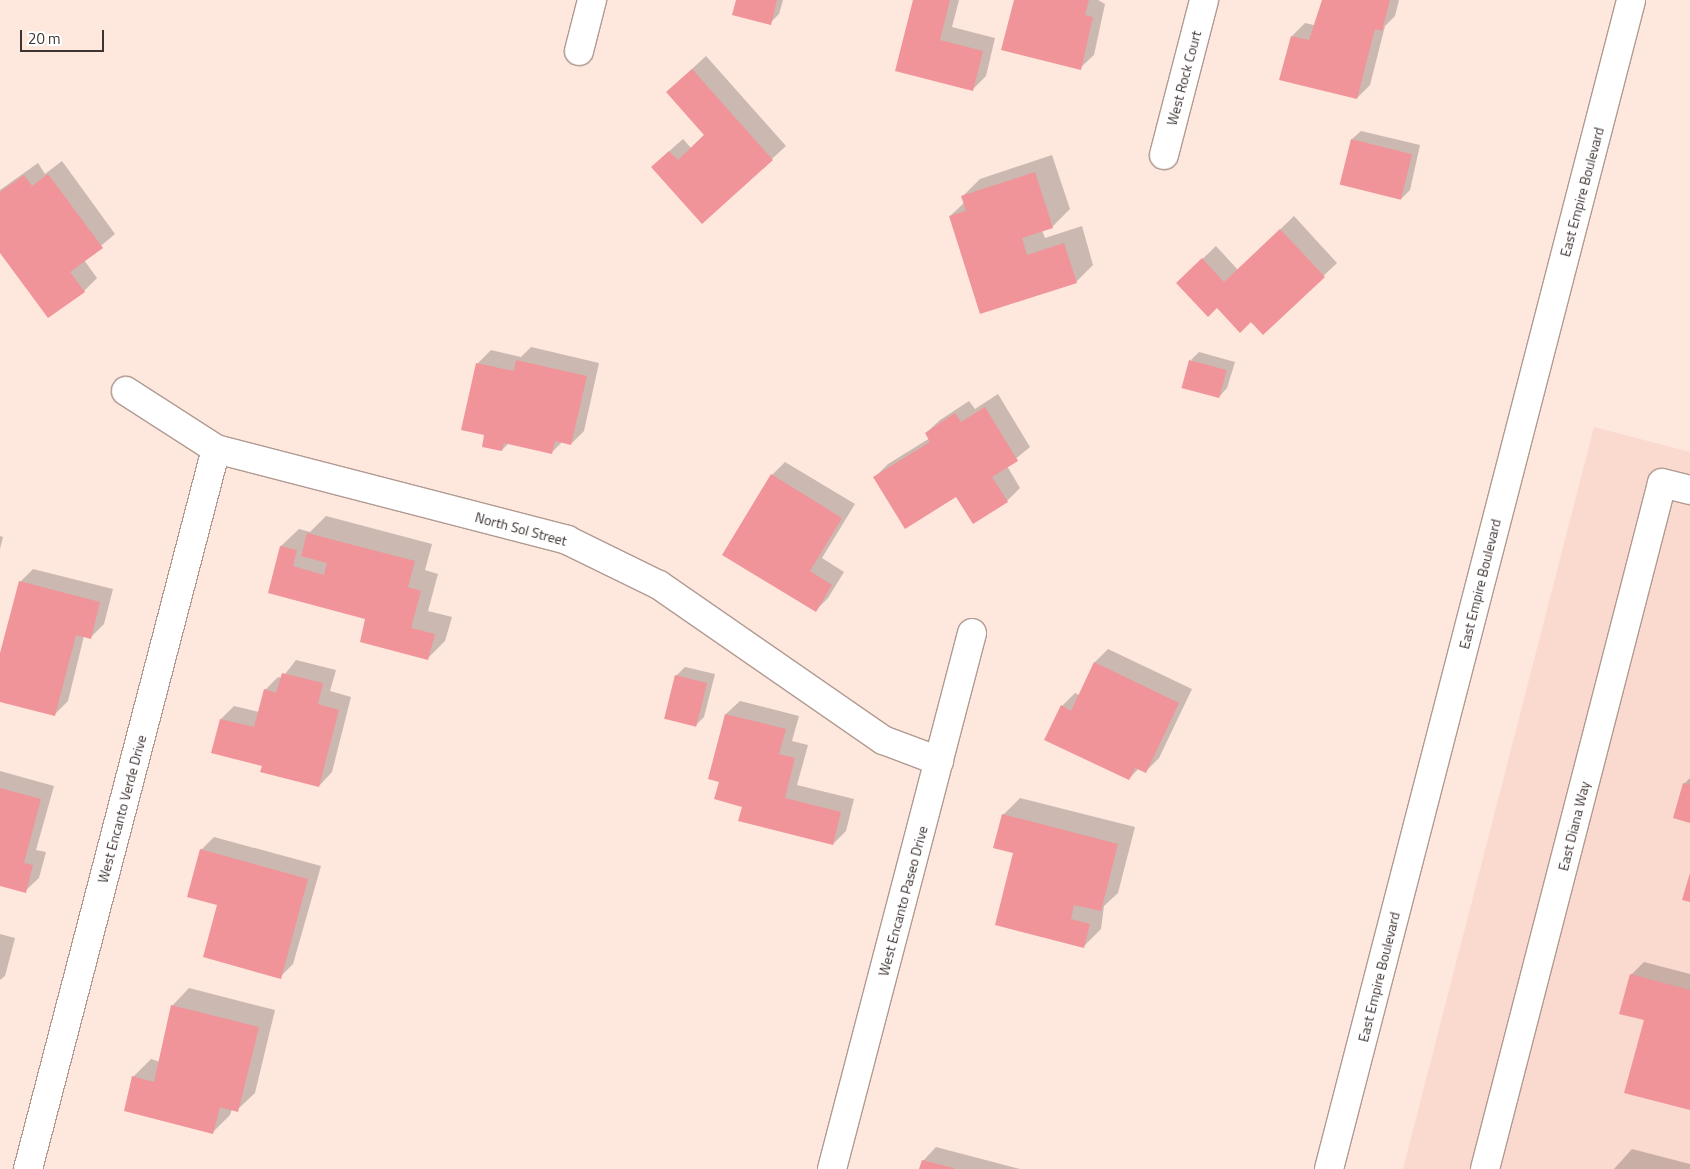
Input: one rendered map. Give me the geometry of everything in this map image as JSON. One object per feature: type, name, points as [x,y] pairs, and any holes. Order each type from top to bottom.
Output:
[{"type":"street","points":[[579,51],[592,0]]},
{"type":"street","name":"West Rock Court","points":[[1164,155],[1204,0]]},
{"type":"street","name":"East Empire Boulevard","points":[[1329,1169],[1632,0]]},
{"type":"street","name":"North Sol Street","points":[[126,391],[216,449],[567,540],[659,585],[883,740],[939,761]]},
{"type":"street","name":"West Encanto Verde Drive","points":[[28,1169],[216,449]]},
{"type":"street","name":"East Diana Way","points":[[1485,1169],[1662,483],[1690,490]]},
{"type":"street","name":"West Encanto Paseo Drive","points":[[832,1169],[972,633]]},
{"type":"shaded area","points":[[1594,427],[1690,452],[1690,1169],[1403,1169]]},
{"type":"building","points":[[736,0],[777,0],[771,25],[732,15]]},
{"type":"building","points":[[913,0],[950,0],[940,40],[983,51],[973,91],[895,71]]},
{"type":"building","points":[[1014,0],[1089,0],[1085,15],[1093,17],[1081,70],[1001,50]]},
{"type":"building","points":[[1322,0],[1390,0],[1382,31],[1375,29],[1357,99],[1279,80],[1291,36],[1309,40]]},
{"type":"building","points":[[692,69],[773,160],[702,224],[651,167],[669,151],[678,160],[704,135],[666,92]]},
{"type":"building","points":[[1351,139],[1412,154],[1401,200],[1340,185]]},
{"type":"building","points":[[1035,172],[1053,228],[1022,238],[1027,255],[1064,243],[1077,283],[980,314],[949,216],[966,211],[961,196]]},
{"type":"building","points":[[48,174],[103,248],[70,272],[85,292],[48,318],[0,253],[0,192],[24,175],[32,186]]},
{"type":"building","points":[[1280,229],[1325,277],[1263,335],[1251,322],[1240,333],[1217,308],[1208,317],[1176,283],[1202,258],[1224,282]]},
{"type":"building","points":[[516,360],[587,376],[571,445],[555,441],[552,454],[504,443],[502,451],[482,447],[484,435],[461,430],[476,363],[514,371]]},
{"type":"building","points":[[1189,360],[1227,370],[1219,398],[1181,388]]},
{"type":"building","points":[[985,407],[1018,461],[992,477],[1008,502],[973,524],[956,497],[905,529],[873,477],[930,442],[925,433],[955,413],[961,422]]},
{"type":"building","points":[[771,474],[842,518],[810,571],[832,585],[816,612],[722,555]]},
{"type":"building","points":[[307,533],[415,561],[408,587],[421,591],[411,628],[435,634],[428,660],[360,642],[365,619],[268,593],[280,546],[297,550],[293,566],[324,575],[327,563],[301,556]]},
{"type":"building","points":[[19,581],[100,602],[91,639],[76,635],[55,716],[0,702],[0,653]]},
{"type":"building","points":[[1094,662],[1179,703],[1146,773],[1135,768],[1129,780],[1044,740],[1061,705],[1071,711]]},
{"type":"building","points":[[282,673],[323,683],[318,704],[339,710],[319,787],[260,772],[262,766],[211,753],[220,719],[254,727],[264,689],[276,693]]},
{"type":"building","points":[[675,675],[707,683],[696,727],[664,719]]},
{"type":"building","points":[[725,714],[786,729],[779,754],[795,758],[785,798],[841,812],[833,845],[738,821],[742,807],[714,799],[719,782],[708,779]]},
{"type":"building","points":[[1683,783],[1690,785],[1690,823],[1673,818]]},
{"type":"building","points":[[0,788],[41,799],[24,863],[33,865],[26,893],[0,886]]},
{"type":"building","points":[[1002,814],[1118,844],[1101,911],[1074,905],[1071,919],[1090,924],[1084,948],[995,925],[1013,853],[993,848]]},
{"type":"building","points":[[200,849],[308,879],[281,979],[203,957],[217,905],[187,897]]},
{"type":"building","points":[[1690,873],[1690,902],[1682,900]]},
{"type":"building","points":[[1630,974],[1690,990],[1690,1110],[1624,1093],[1644,1020],[1619,1014]]},
{"type":"building","points":[[171,1005],[259,1027],[238,1112],[220,1107],[213,1134],[124,1111],[132,1076],[154,1082]]},
{"type":"building","points":[[922,1160],[954,1168],[954,1169],[919,1169]]}]
